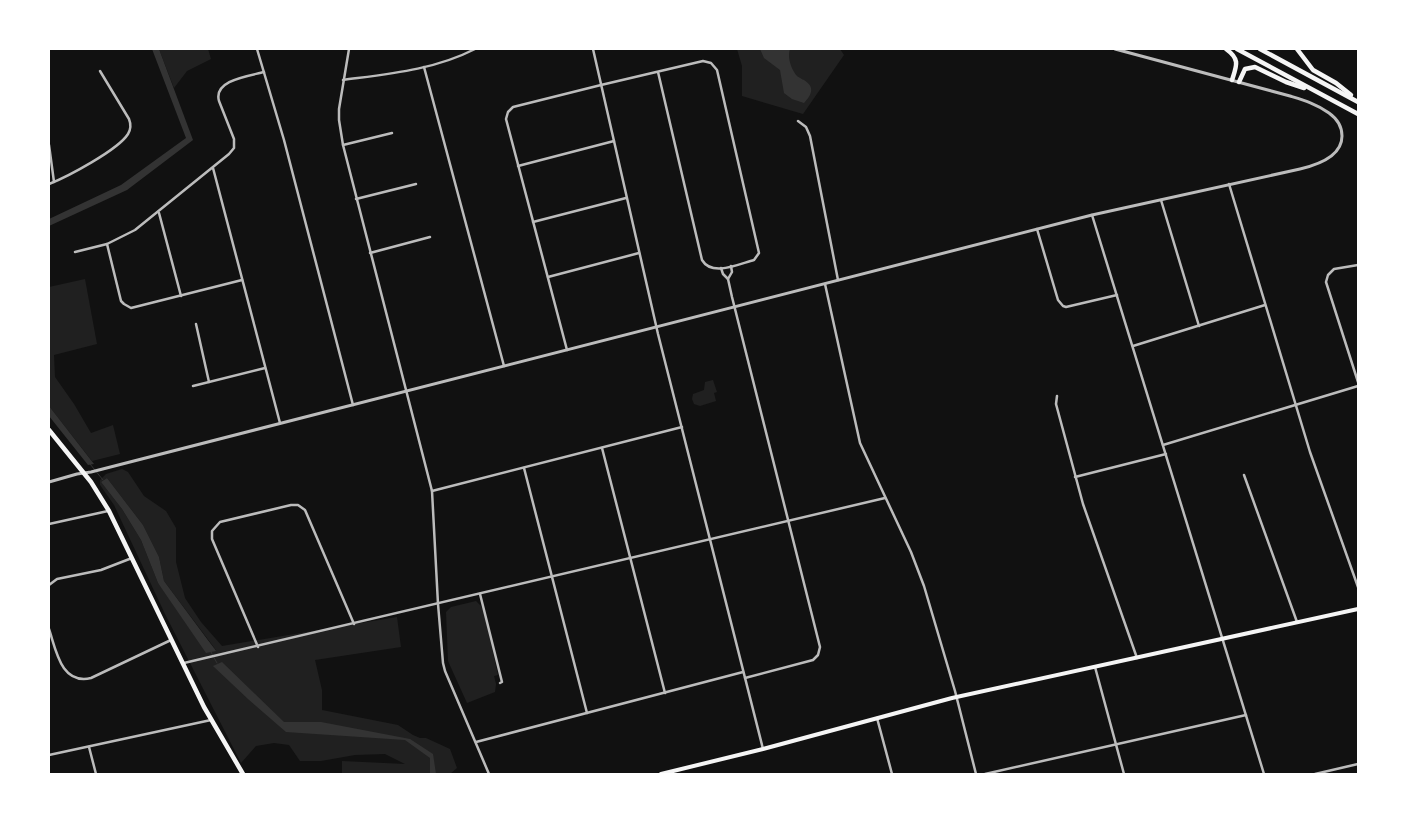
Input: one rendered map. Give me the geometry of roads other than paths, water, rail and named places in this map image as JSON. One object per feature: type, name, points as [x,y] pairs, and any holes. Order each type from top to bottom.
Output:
[{"type":"main road","points":[[1226,49],[1234,56],[1237,63],[1232,80]]},
{"type":"main road","points":[[1237,49],[1358,114]]},
{"type":"main road","points":[[1260,49],[1358,101]]},
{"type":"main road","points":[[1297,49],[1313,70],[1336,83],[1358,101]]},
{"type":"main road","points":[[1239,82],[1245,69],[1255,66],[1286,82],[1318,93]]},
{"type":"main road","points":[[49,430],[84,473],[109,511],[182,664],[243,774]]},
{"type":"main road","points":[[661,774],[957,697],[1358,608]]},
{"type":"street","points":[[257,49],[284,140],[353,405]]},
{"type":"street","points":[[348,49],[339,120],[356,199],[432,491],[438,604],[445,671],[489,774]]},
{"type":"street","points":[[343,80],[424,68],[476,49]]},
{"type":"street","points":[[593,49],[656,326],[763,749]]},
{"type":"street","points":[[49,482],[1036,229],[1300,169],[1318,164],[1327,159],[1336,151],[1341,143],[1342,134],[1340,126],[1333,117],[1316,105],[1297,98],[1115,49]]},
{"type":"street","points":[[567,350],[506,119],[508,112],[516,106],[703,61],[711,63],[717,70],[759,253],[754,260],[721,268],[710,269],[702,260],[658,72]]},
{"type":"street","points":[[424,68],[504,366]]},
{"type":"street","points":[[49,184],[101,156],[119,143],[129,132],[130,124],[128,119],[100,71]]},
{"type":"street","points":[[74,252],[107,244],[135,230],[232,152],[235,144],[219,101],[220,88],[225,83],[264,72]]},
{"type":"street","points":[[798,120],[806,127],[810,136],[838,280]]},
{"type":"street","points":[[343,145],[392,133]]},
{"type":"street","points":[[518,166],[614,141]]},
{"type":"street","points":[[49,145],[54,182]]},
{"type":"street","points":[[213,168],[280,423]]},
{"type":"street","points":[[356,199],[416,184]]},
{"type":"street","points":[[1229,184],[1310,452],[1358,587]]},
{"type":"street","points":[[533,222],[626,198]]},
{"type":"street","points":[[1161,200],[1199,326]]},
{"type":"street","points":[[159,212],[181,296]]},
{"type":"street","points":[[1092,215],[1264,774]]},
{"type":"street","points":[[1036,229],[1061,305],[1066,307],[1117,295]]},
{"type":"street","points":[[370,253],[430,237]]},
{"type":"street","points":[[107,244],[121,301],[127,307],[135,308],[242,280]]},
{"type":"street","points":[[548,277],[639,254]]},
{"type":"street","points":[[1358,264],[1334,269],[1328,275],[1326,282],[1358,382]]},
{"type":"street","points":[[728,279],[732,272],[731,266]]},
{"type":"street","points":[[721,268],[722,274],[728,279],[820,651],[813,660],[745,678]]},
{"type":"street","points":[[825,284],[860,443],[911,552],[924,586],[957,697],[976,774]]},
{"type":"street","points":[[1133,346],[1265,305]]},
{"type":"street","points":[[196,324],[209,382]]},
{"type":"street","points":[[193,386],[265,368]]},
{"type":"street","points":[[1163,445],[1358,386]]},
{"type":"street","points":[[1057,396],[1056,404],[1083,504],[1137,658]]},
{"type":"street","points":[[432,491],[682,427]]},
{"type":"street","points":[[602,448],[665,693]]},
{"type":"street","points":[[1075,477],[1166,454]]},
{"type":"street","points":[[524,468],[587,713]]},
{"type":"street","points":[[1244,475],[1297,622]]},
{"type":"street","points":[[182,664],[885,498]]},
{"type":"street","points":[[258,647],[212,539],[212,530],[220,522],[291,505],[302,507],[305,510],[354,624]]},
{"type":"street","points":[[49,524],[109,511]]},
{"type":"street","points":[[49,585],[58,579],[101,570],[132,558]]},
{"type":"street","points":[[480,594],[502,682],[500,683]]},
{"type":"street","points":[[49,629],[62,666],[70,675],[80,679],[91,678],[171,640]]},
{"type":"street","points":[[1094,666],[1124,774]]},
{"type":"street","points":[[476,742],[743,672]]},
{"type":"street","points":[[985,774],[1246,715]]},
{"type":"street","points":[[877,718],[892,774]]},
{"type":"street","points":[[49,756],[212,720]]},
{"type":"street","points":[[89,747],[96,774]]},
{"type":"street","points":[[1315,774],[1358,764]]},
{"type":"waterway","points":[[90,464],[103,480]]},
{"type":"waterway","points":[[211,652],[217,663]]}]
